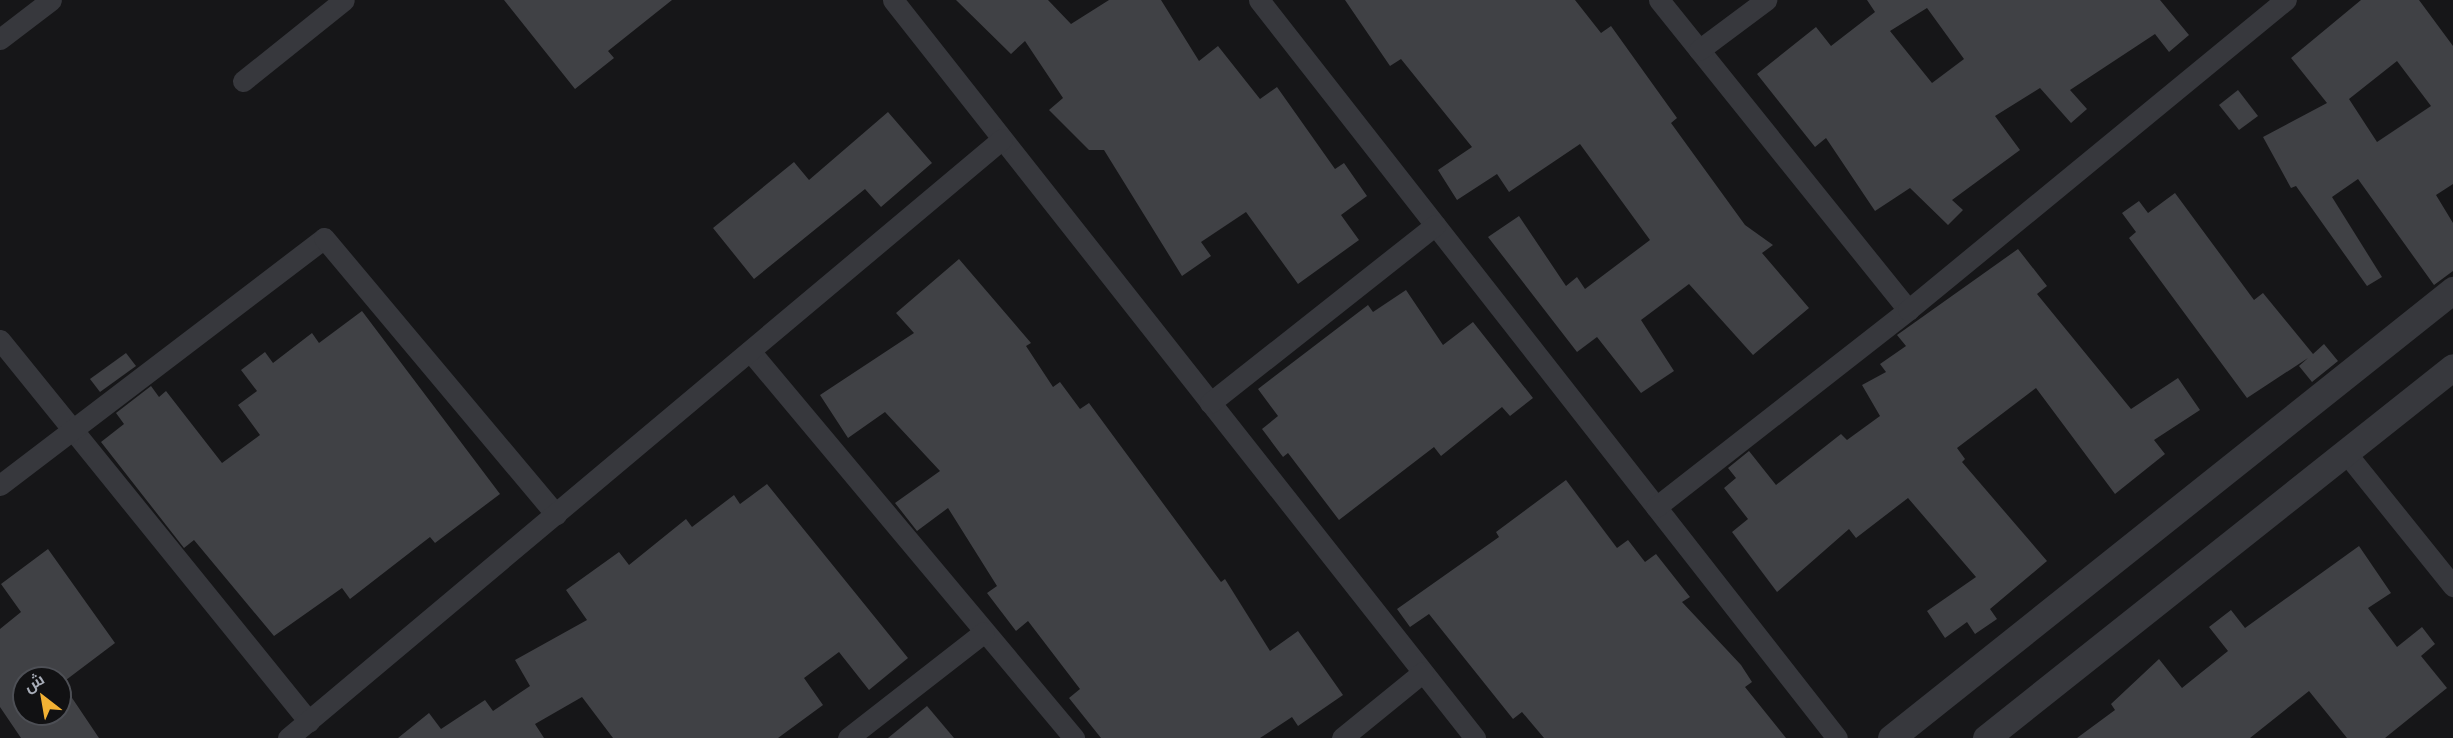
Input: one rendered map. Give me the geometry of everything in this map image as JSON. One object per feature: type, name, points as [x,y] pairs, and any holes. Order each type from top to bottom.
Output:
[{"type":"street","points":[[0,39],[51,0]]},
{"type":"street","points":[[243,81],[344,0]]},
{"type":"street","points":[[893,0],[1475,738]]},
{"type":"street","points":[[1259,0],[1837,738]]},
{"type":"street","points":[[1659,0],[1908,310]]},
{"type":"street","points":[[1699,50],[1766,0]]},
{"type":"street","points":[[1656,507],[1908,310],[2286,0]]},
{"type":"street","points":[[288,738],[1002,139]]},
{"type":"street","points":[[1210,403],[1435,225]]},
{"type":"street","points":[[0,485],[71,427],[324,238],[556,514]]},
{"type":"street","points":[[1891,738],[2453,290]]},
{"type":"street","points":[[0,339],[309,722]]},
{"type":"street","points":[[750,351],[1074,738]]},
{"type":"street","points":[[1986,738],[2453,367]]},
{"type":"street","points":[[2346,453],[2453,586]]},
{"type":"street","points":[[848,738],[984,632]]},
{"type":"street","points":[[1342,738],[1423,672]]},
{"type":"building","points":[[504,0],[672,0],[608,51],[614,58],[575,89]]},
{"type":"building","points":[[956,0],[1048,0],[1071,24],[1109,0],[1161,0],[1199,61],[1218,46],[1260,99],[1277,87],[1335,169],[1344,163],[1367,196],[1341,215],[1359,240],[1298,284],[1246,212],[1201,242],[1211,256],[1182,276],[1104,150],[1089,150],[1049,110],[1063,98],[1025,41],[1011,54]]},
{"type":"building","points":[[1345,0],[1575,0],[1601,33],[1611,26],[1677,118],[1671,123],[1745,225],[1773,245],[1762,253],[1809,308],[1753,355],[1689,284],[1641,320],[1674,371],[1641,393],[1597,337],[1577,352],[1488,237],[1519,216],[1566,286],[1577,277],[1585,289],[1650,240],[1580,144],[1509,192],[1497,174],[1457,200],[1438,170],[1472,147],[1401,59],[1390,66]]},
{"type":"building","points":[[1867,0],[2160,0],[2189,35],[2169,52],[2155,34],[2070,90],[2087,109],[2071,123],[2040,88],[1995,116],[2020,150],[1952,200],[1963,210],[1948,225],[1910,188],[1875,211],[1826,138],[1815,147],[1757,74],[1816,27],[1831,46],[1875,12]],"holes":[[[1927,8],[1964,59],[1932,83],[1890,31]]]},
{"type":"building","points":[[2361,0],[2419,0],[2453,46],[2453,184],[2436,195],[2453,223],[2453,271],[2434,285],[2358,179],[2332,197],[2382,277],[2367,286],[2296,186],[2291,188],[2263,137],[2327,103],[2291,58]],"holes":[[[2397,61],[2431,106],[2377,142],[2349,99]]]},
{"type":"building","points":[[2238,90],[2258,116],[2239,130],[2219,105]]},
{"type":"building","points":[[888,112],[932,163],[881,207],[865,189],[754,279],[713,228],[794,162],[809,180]]},
{"type":"building","points":[[2175,193],[2254,300],[2263,293],[2313,354],[2324,344],[2338,361],[2312,382],[2299,366],[2308,358],[2247,398],[2129,238],[2136,232],[2122,213],[2139,201],[2148,213]]},
{"type":"building","points":[[2018,249],[2047,286],[2037,294],[2131,409],[2178,378],[2200,410],[2154,440],[2165,454],[2115,494],[2036,388],[1957,448],[1965,459],[1962,462],[2047,561],[1990,609],[1997,619],[1975,634],[1967,622],[1945,638],[1927,611],[1976,577],[1908,498],[1856,538],[1849,529],[1777,592],[1732,532],[1748,519],[1724,488],[1736,478],[1728,468],[1749,451],[1776,485],[1841,434],[1847,440],[1880,416],[1862,385],[1886,372],[1880,364],[1906,346],[1897,335]]},
{"type":"building","points":[[959,259],[1031,343],[1026,346],[1053,387],[1060,382],[1080,409],[1089,403],[1221,582],[1225,579],[1270,651],[1298,631],[1343,695],[1298,726],[1292,717],[1260,738],[1101,738],[1069,698],[1080,689],[1028,621],[1016,631],[987,593],[997,586],[948,508],[917,531],[895,503],[940,471],[885,412],[848,438],[820,395],[914,333],[896,313]]},
{"type":"building","points":[[1406,290],[1443,345],[1473,322],[1533,398],[1510,416],[1502,407],[1441,456],[1434,447],[1339,520],[1288,453],[1283,457],[1262,429],[1278,416],[1258,389],[1368,305],[1373,312]]},
{"type":"building","points":[[362,311],[500,494],[435,543],[430,537],[350,599],[342,588],[274,636],[194,540],[184,548],[101,442],[124,424],[116,413],[151,386],[159,397],[166,391],[222,463],[260,435],[238,405],[257,391],[241,370],[265,352],[273,363],[312,333],[319,343]]},
{"type":"building","points":[[126,353],[136,366],[100,392],[90,379]]},
{"type":"building","points":[[1566,480],[1617,548],[1628,540],[1645,562],[1656,554],[1690,597],[1682,602],[1741,665],[1752,682],[1745,687],[1786,738],[1544,738],[1522,712],[1513,719],[1429,614],[1410,627],[1397,609],[1499,537],[1496,532]]},
{"type":"building","points":[[767,484],[908,658],[869,690],[839,652],[804,678],[823,705],[778,738],[613,738],[582,697],[535,724],[544,738],[398,738],[429,713],[441,729],[485,700],[493,711],[530,686],[515,660],[587,620],[566,590],[619,552],[629,565],[686,519],[692,527],[734,495],[740,504]]},
{"type":"building","points":[[2359,546],[2391,593],[2368,608],[2397,647],[2422,627],[2435,644],[2421,656],[2447,688],[2385,738],[2347,738],[2309,691],[2250,738],[2077,738],[2115,710],[2111,704],[2159,659],[2182,688],[2228,651],[2209,627],[2231,610],[2245,628]]},
{"type":"building","points":[[48,549],[115,643],[72,675],[72,666],[12,666],[12,725],[0,707],[0,629],[21,612],[1,584]]},
{"type":"building","points":[[72,698],[99,738],[21,738],[13,726],[72,726]]},
{"type":"building","points":[[927,706],[954,738],[888,738]]}]
